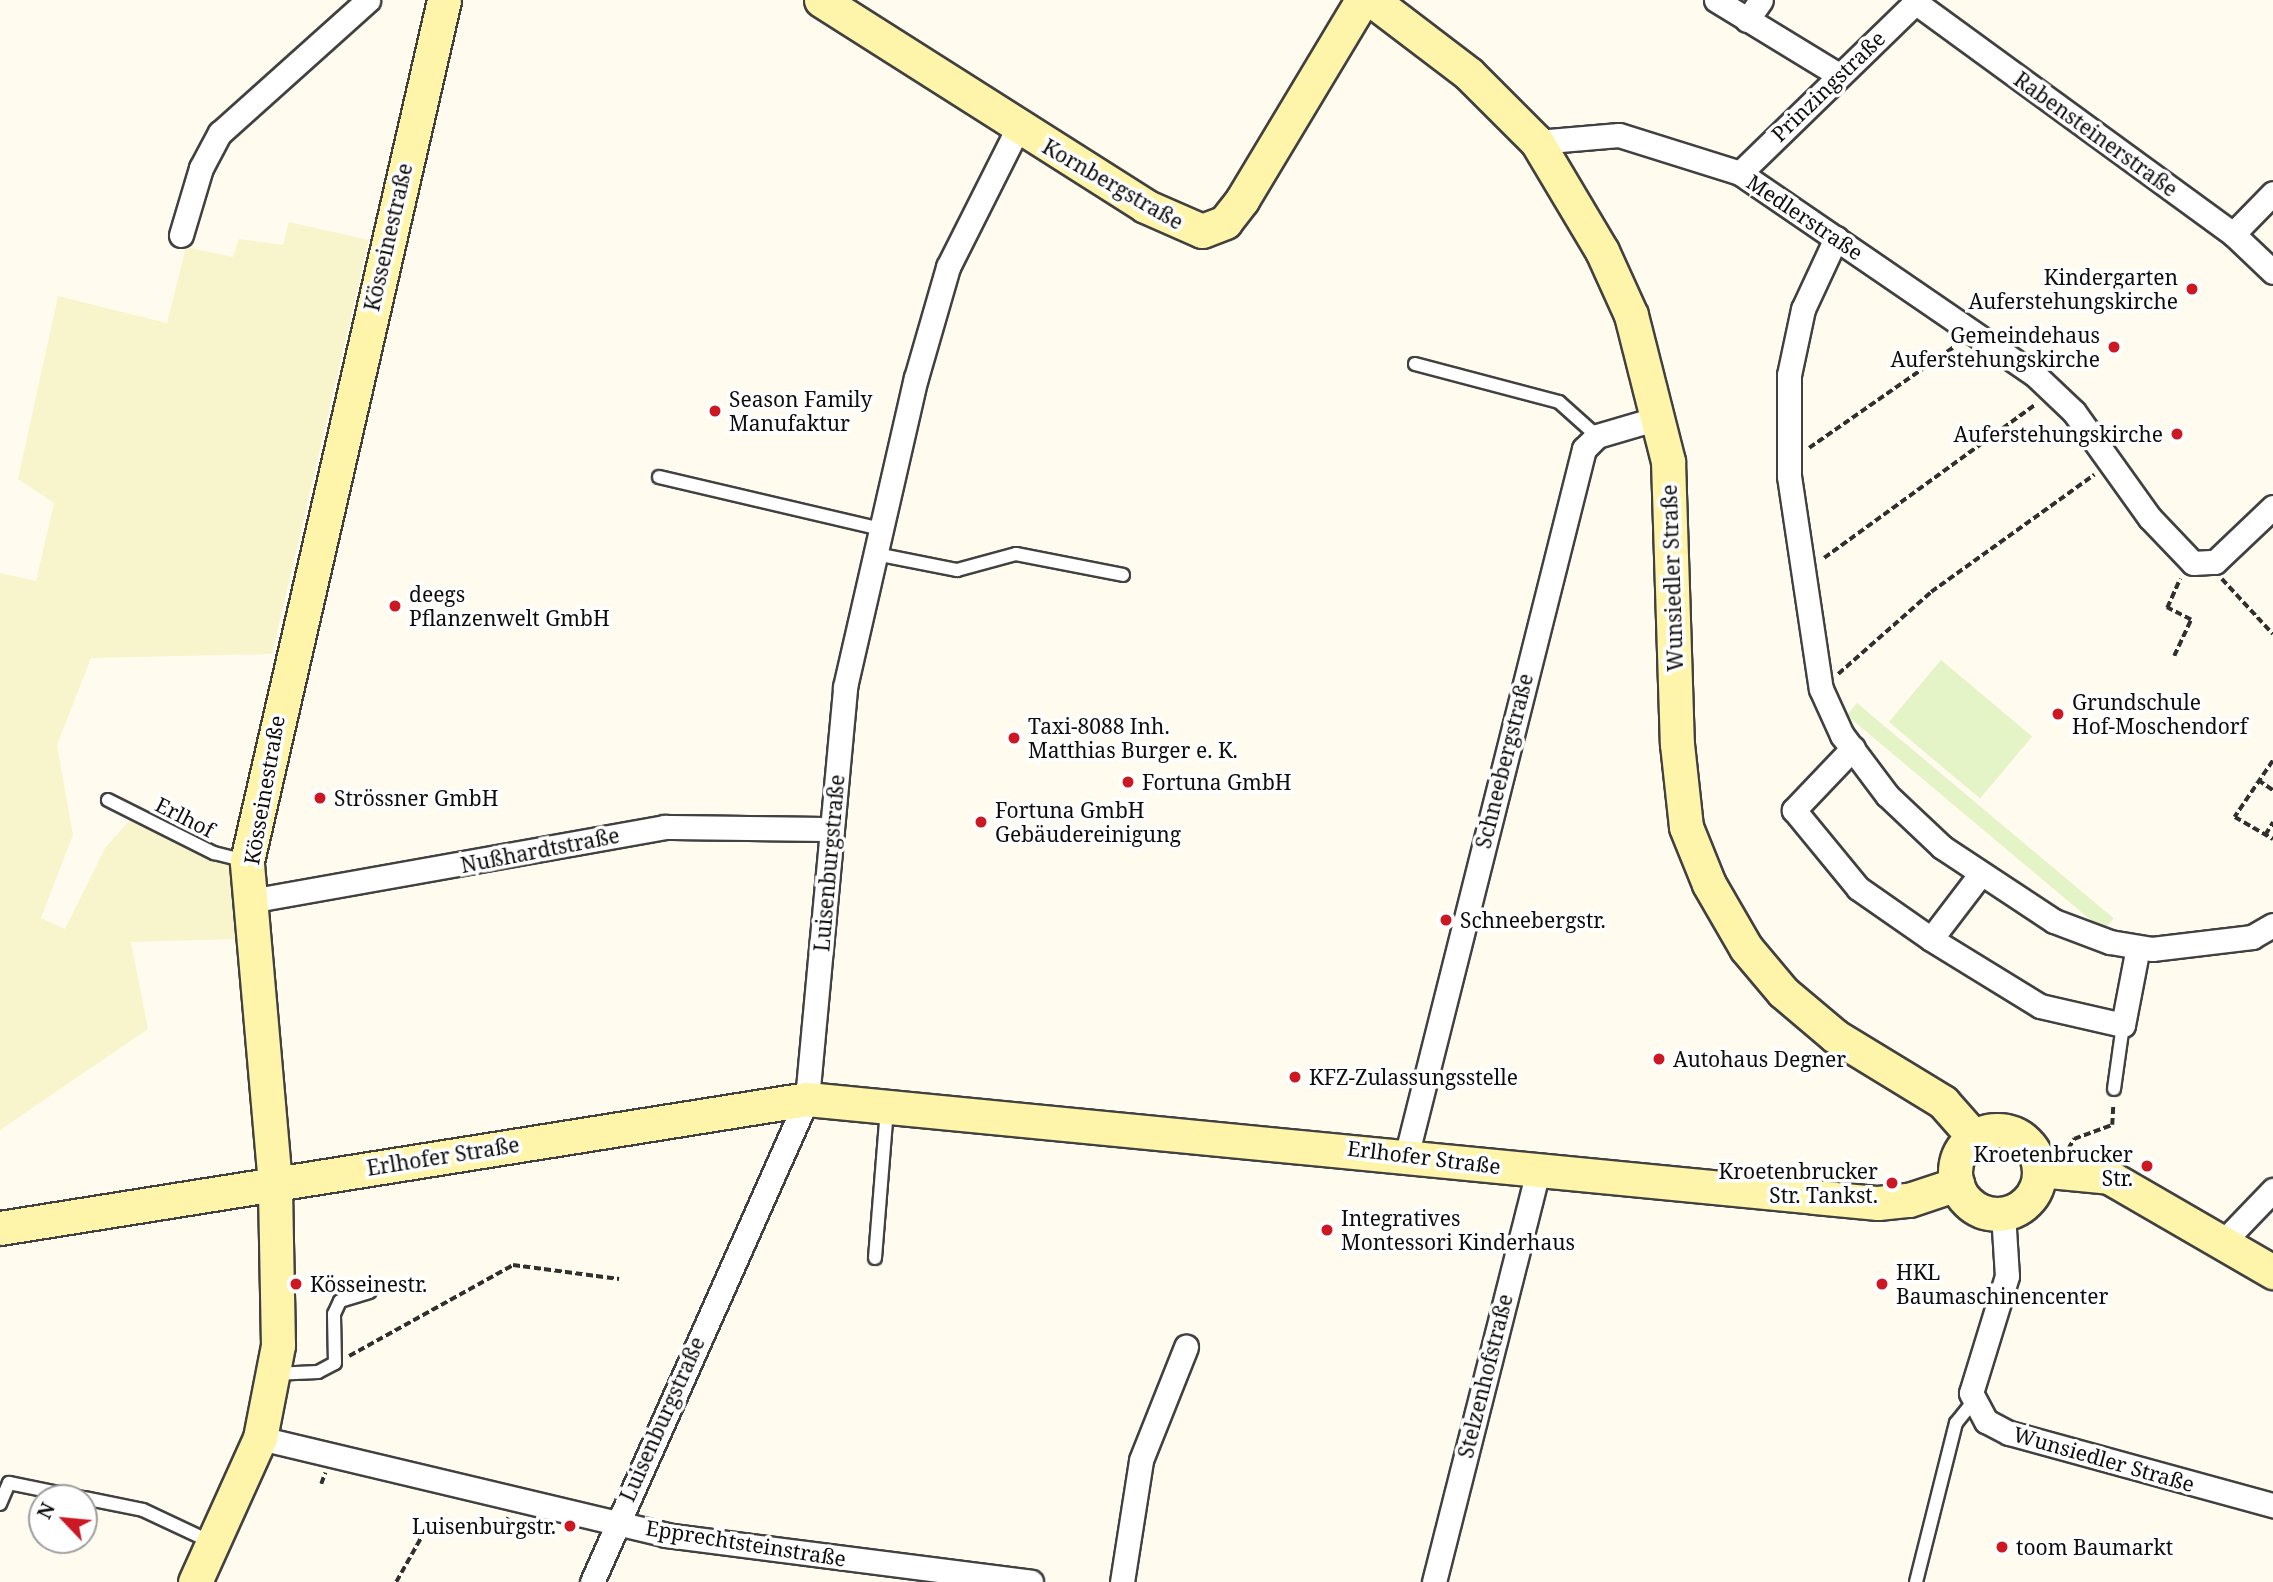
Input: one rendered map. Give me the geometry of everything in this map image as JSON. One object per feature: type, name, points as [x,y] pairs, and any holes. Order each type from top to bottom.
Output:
[{"type":"street","points":[[181,235],[201,168],[220,132],[368,0]]},
{"type":"street","name":"Kösseinestraße","points":[[195,1582],[260,1438],[278,1345],[275,1184],[247,861],[444,0]]},
{"type":"street","name":"Kornbergstraße","points":[[821,0],[1018,128],[1179,226],[1202,231],[1225,222],[1242,200],[1362,0]]},
{"type":"street","name":"Wunsiedler Straße","points":[[1372,0],[1469,74],[1537,142],[1602,251],[1631,315],[1668,461],[1678,758],[1686,827],[1709,884],[1746,948],[1783,992],[1835,1036],[1943,1102],[1973,1137]]},
{"type":"street","points":[[1716,0],[1837,75]]},
{"type":"street","points":[[1747,20],[1761,0]]},
{"type":"street","name":"Prinzingstraße","points":[[1740,173],[1837,75],[1916,1]]},
{"type":"street","name":"Rabensteinerstraße","points":[[1916,1],[2233,234],[2273,272]]},
{"type":"street","name":"Luisenburgstraße","points":[[592,1582],[616,1521],[807,1099],[845,687],[881,529],[948,267],[1018,128]]},
{"type":"street","name":"Medlerstraße","points":[[1537,142],[1619,135],[1740,173],[1974,333],[2053,392],[2113,462],[2150,518],[2187,559]]},
{"type":"street","points":[[2233,234],[2273,193]]},
{"type":"street","points":[[1836,239],[1804,309],[1790,375],[1789,463],[1802,573],[1821,689],[1853,748],[1887,795],[1979,876],[2054,921],[2138,947],[2194,947],[2252,937],[2273,925]]},
{"type":"street","points":[[1597,436],[1658,418]]},
{"type":"street","name":"Schneebergstraße","points":[[1407,1153],[1584,449],[1597,436]]},
{"type":"street","points":[[2187,559],[2210,565],[2273,507]]},
{"type":"street","points":[[1853,748],[1794,810],[1858,888],[1931,939],[2040,1006],[2123,1025],[2138,947]]},
{"type":"street","name":"Nußhardtstraße","points":[[250,901],[664,827],[832,829]]},
{"type":"street","points":[[1931,939],[1979,876]]},
{"type":"street","name":"Erlhofer Straße","points":[[0,1228],[807,1099],[1407,1153],[1538,1171],[1878,1202],[1909,1200],[1957,1184]]},
{"type":"street","points":[[2052,1170],[2031,1196],[2003,1213],[1973,1206],[1957,1184],[1958,1158],[1973,1137],[1992,1130],[2020,1136],[2052,1170],[2135,1189],[2273,1272]]},
{"type":"street","name":"Stelzenhofstraße","points":[[1433,1582],[1538,1171]]},
{"type":"street","points":[[2224,1241],[2273,1190]]},
{"type":"street","points":[[1972,1404],[1973,1380],[2007,1276],[2003,1213]]},
{"type":"street","points":[[1122,1582],[1141,1460],[1186,1347]]},
{"type":"street","name":"Wunsiedler Straße","points":[[1972,1404],[1986,1421],[2009,1433],[2273,1505]]},
{"type":"street","name":"Epprechtsteinstraße","points":[[260,1438],[616,1521],[731,1544],[1031,1582]]},
{"type":"lane","points":[[1415,364],[1559,402],[1597,436]]},
{"type":"lane","points":[[659,477],[881,529]]},
{"type":"lane","points":[[876,554],[957,570],[1016,554],[1123,575]]},
{"type":"lane","name":"Erlhof","points":[[108,800],[214,853],[247,861]]},
{"type":"lane","points":[[2114,1089],[2123,1025]]},
{"type":"lane","points":[[875,1258],[888,1106]]},
{"type":"lane","points":[[273,1374],[318,1372],[335,1363],[334,1314],[340,1301],[370,1292]]},
{"type":"lane","points":[[1916,1582],[1956,1423],[1972,1404]]},
{"type":"lane","points":[[0,1504],[9,1483],[28,1487]]},
{"type":"lane","points":[[98,1501],[143,1510],[214,1544]]},
{"type":"path","points":[[1789,463],[1974,333]]},
{"type":"path","points":[[1802,573],[2053,392]]},
{"type":"path","points":[[1821,689],[1931,592],[2113,462]]},
{"type":"path","points":[[2174,656],[2191,620],[2167,608],[2187,559]]},
{"type":"path","points":[[2210,565],[2273,634]]},
{"type":"path","points":[[2273,761],[2235,817],[2273,839]]},
{"type":"path","points":[[2258,780],[2273,790]]},
{"type":"path","points":[[2265,835],[2273,822]]},
{"type":"path","points":[[2052,1170],[2068,1143],[2112,1125],[2114,1089]]},
{"type":"path","points":[[335,1363],[513,1265],[619,1279]]},
{"type":"path","points":[[396,1582],[423,1534]]},
{"type":"shaded area","points":[[289,222],[369,240],[272,654],[91,658],[57,745],[73,835],[41,918],[65,929],[105,848],[130,820],[232,866],[235,939],[131,942],[148,1029],[0,1130],[0,573],[36,581],[54,503],[18,479],[58,296],[167,323],[186,247],[233,257],[239,239],[283,245]]},
{"type":"green space","points":[[1941,660],[2032,736],[1980,799],[1889,722]]},
{"type":"green space","points":[[1857,703],[2114,918],[2103,931],[1847,715]]},
{"type":"place","name":"Kindergarten Auferstehungskirche","points":[[2192,289]]},
{"type":"place","name":"Gemeindehaus Auferstehungskirche","points":[[2114,347]]},
{"type":"place","name":"Season Family Manufaktur","points":[[715,411]]},
{"type":"place","name":"Auferstehungskirche","points":[[2177,434]]},
{"type":"place","name":"deegs Pflanzenwelt GmbH","points":[[395,606]]},
{"type":"place","name":"Grundschule Hof-Moschendorf","points":[[2058,714]]},
{"type":"place","name":"Taxi-8088 Inh. Matthias Burger e. K.","points":[[1014,738]]},
{"type":"place","name":"Fortuna GmbH","points":[[1128,782]]},
{"type":"place","name":"Strössner GmbH","points":[[320,798]]},
{"type":"place","name":"Fortuna GmbH Gebäudereinigung","points":[[981,822]]},
{"type":"place","name":"Schneebergstr.","points":[[1446,920]]},
{"type":"place","name":"Autohaus Degner","points":[[1659,1059]]},
{"type":"place","name":"KFZ-Zulassungsstelle","points":[[1295,1077]]},
{"type":"place","name":"Kroetenbrucker Str.","points":[[2147,1166]]},
{"type":"place","name":"Kroetenbrucker Str. Tankst.","points":[[1892,1183]]},
{"type":"place","name":"Integratives Montessori Kinderhaus","points":[[1327,1230]]},
{"type":"place","name":"Kösseinestr.","points":[[296,1284]]},
{"type":"place","name":"HKL Baumaschinencenter","points":[[1882,1284]]},
{"type":"place","name":"Luisenburgstr.","points":[[570,1526]]},
{"type":"place","name":"toom Baumarkt","points":[[2002,1547]]}]
